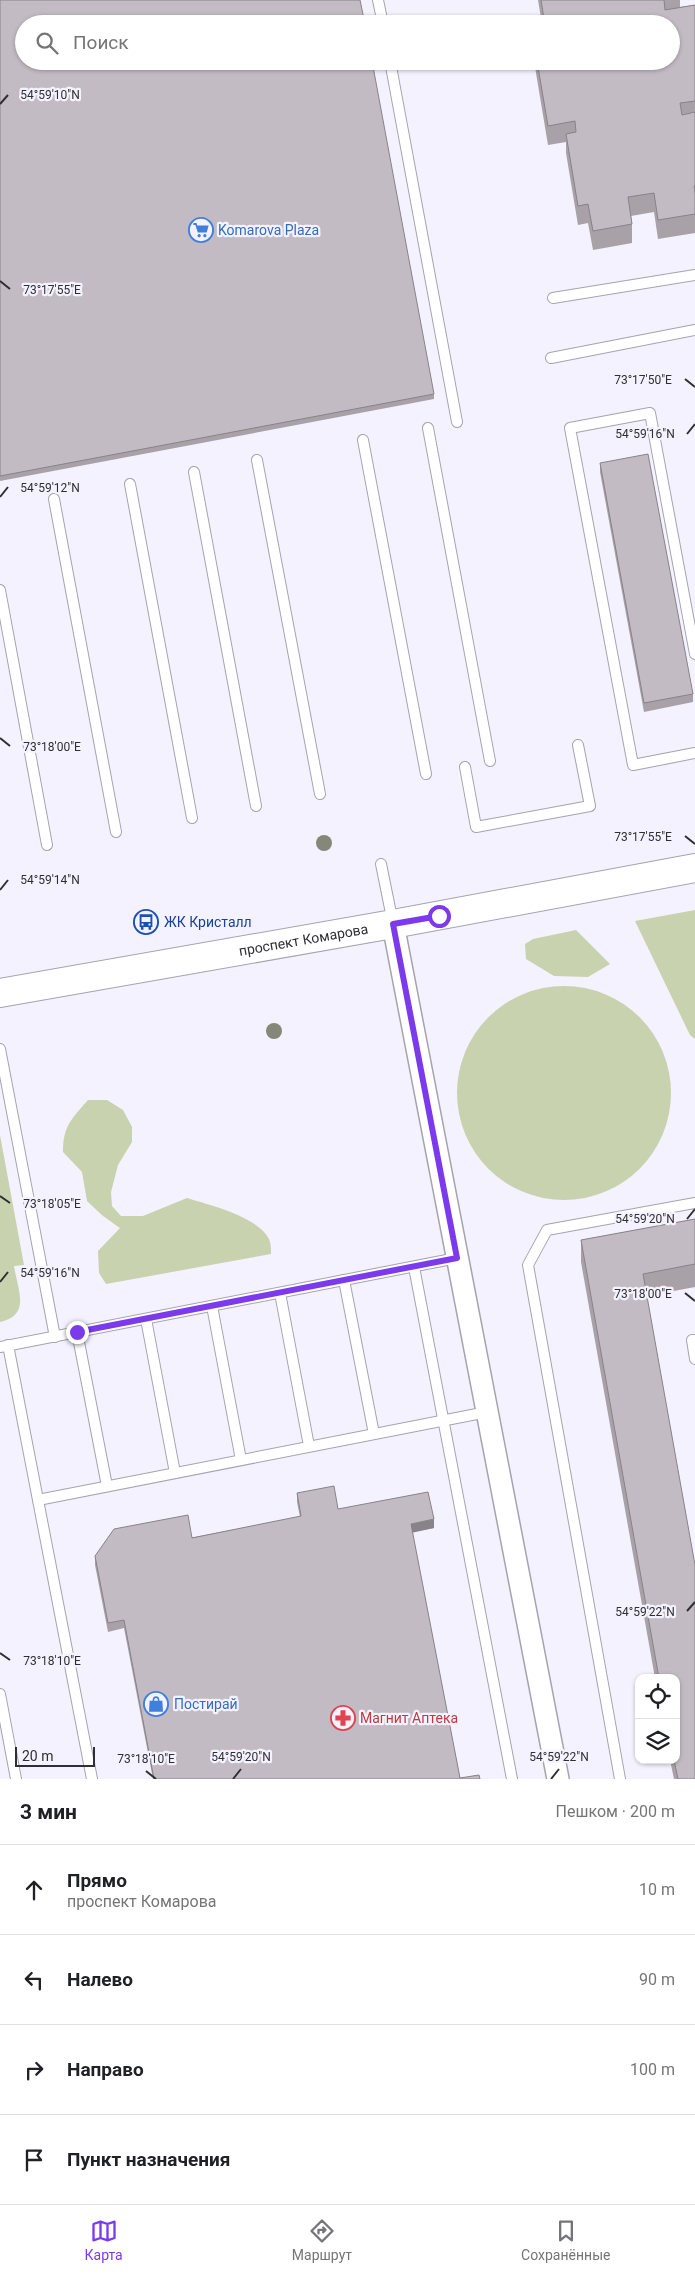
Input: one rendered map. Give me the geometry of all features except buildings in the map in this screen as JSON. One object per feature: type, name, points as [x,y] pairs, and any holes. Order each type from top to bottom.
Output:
[{"type":"main road","name":"проспект Комарова","points":[[0,993],[393,924],[695,868]]},
{"type":"street","points":[[393,924],[558,1779]]},
{"type":"lane","points":[[378,0],[381,15]]},
{"type":"lane","points":[[394,70],[457,422]]},
{"type":"lane","points":[[553,298],[695,275]]},
{"type":"lane","points":[[551,358],[695,330]]},
{"type":"lane","points":[[695,654],[650,413],[570,428],[633,765],[695,753]]},
{"type":"lane","points":[[428,428],[490,762]]},
{"type":"lane","points":[[363,440],[426,774]]},
{"type":"lane","points":[[257,460],[320,794]]},
{"type":"lane","points":[[194,472],[256,806]]},
{"type":"lane","points":[[130,484],[192,818]]},
{"type":"lane","points":[[54,499],[116,832]]},
{"type":"lane","points":[[0,590],[47,845]]},
{"type":"lane","points":[[465,766],[476,827],[590,806],[578,745]]},
{"type":"lane","points":[[380,864],[393,924]]},
{"type":"lane","points":[[0,1049],[55,1336]]},
{"type":"lane","points":[[620,1779],[528,1266],[547,1230],[695,1203]]},
{"type":"lane","points":[[92,1779],[38,1500],[4,1346],[457,1258]]},
{"type":"lane","points":[[414,1267],[512,1779]]},
{"type":"lane","points":[[344,1280],[374,1434]]},
{"type":"lane","points":[[280,1293],[309,1446]]},
{"type":"lane","points":[[212,1306],[241,1460]]},
{"type":"lane","points":[[146,1319],[175,1473]]},
{"type":"lane","points":[[77,1332],[107,1486]]},
{"type":"lane","points":[[695,1340],[692,1340],[695,1359]]},
{"type":"lane","points":[[38,1500],[487,1412]]},
{"type":"lane","points":[[0,1694],[16,1779]]},
{"type":"green space","points":[[695,910],[695,1039],[690,1035],[635,921]]},
{"type":"green space","points":[[576,930],[610,964],[588,977],[554,976],[526,959],[525,944],[533,939]]},
{"type":"green space","points":[[564,986],[585,988],[605,994],[623,1004],[640,1017],[653,1034],[663,1052],[669,1072],[671,1093],[669,1114],[663,1134],[653,1152],[640,1169],[623,1182],[605,1192],[585,1198],[564,1200],[543,1198],[523,1192],[505,1182],[488,1169],[475,1152],[465,1134],[459,1114],[457,1093],[459,1072],[465,1052],[475,1034],[488,1017],[505,1004],[523,994],[543,988]]},
{"type":"green space","points":[[88,1100],[107,1100],[123,1110],[132,1127],[132,1142],[118,1165],[111,1192],[112,1206],[121,1216],[143,1216],[187,1198],[232,1212],[254,1224],[269,1239],[271,1254],[106,1284],[99,1273],[98,1251],[120,1228],[87,1201],[82,1172],[63,1152],[66,1130]]},
{"type":"green space","points":[[0,1135],[24,1265],[14,1266],[20,1293],[19,1308],[10,1319],[0,1322]]},
{"type":"place","name":"Komarova Plaza","points":[[201,230]]},
{"type":"place","name":"ЖК Кристалл","points":[[146,922]]},
{"type":"place","name":"Постирай","points":[[156,1704]]},
{"type":"place","name":"Магнит Аптека","points":[[343,1718]]},
{"type":"route","points":[[77,1332],[457,1258],[393,924],[439,916]]}]
